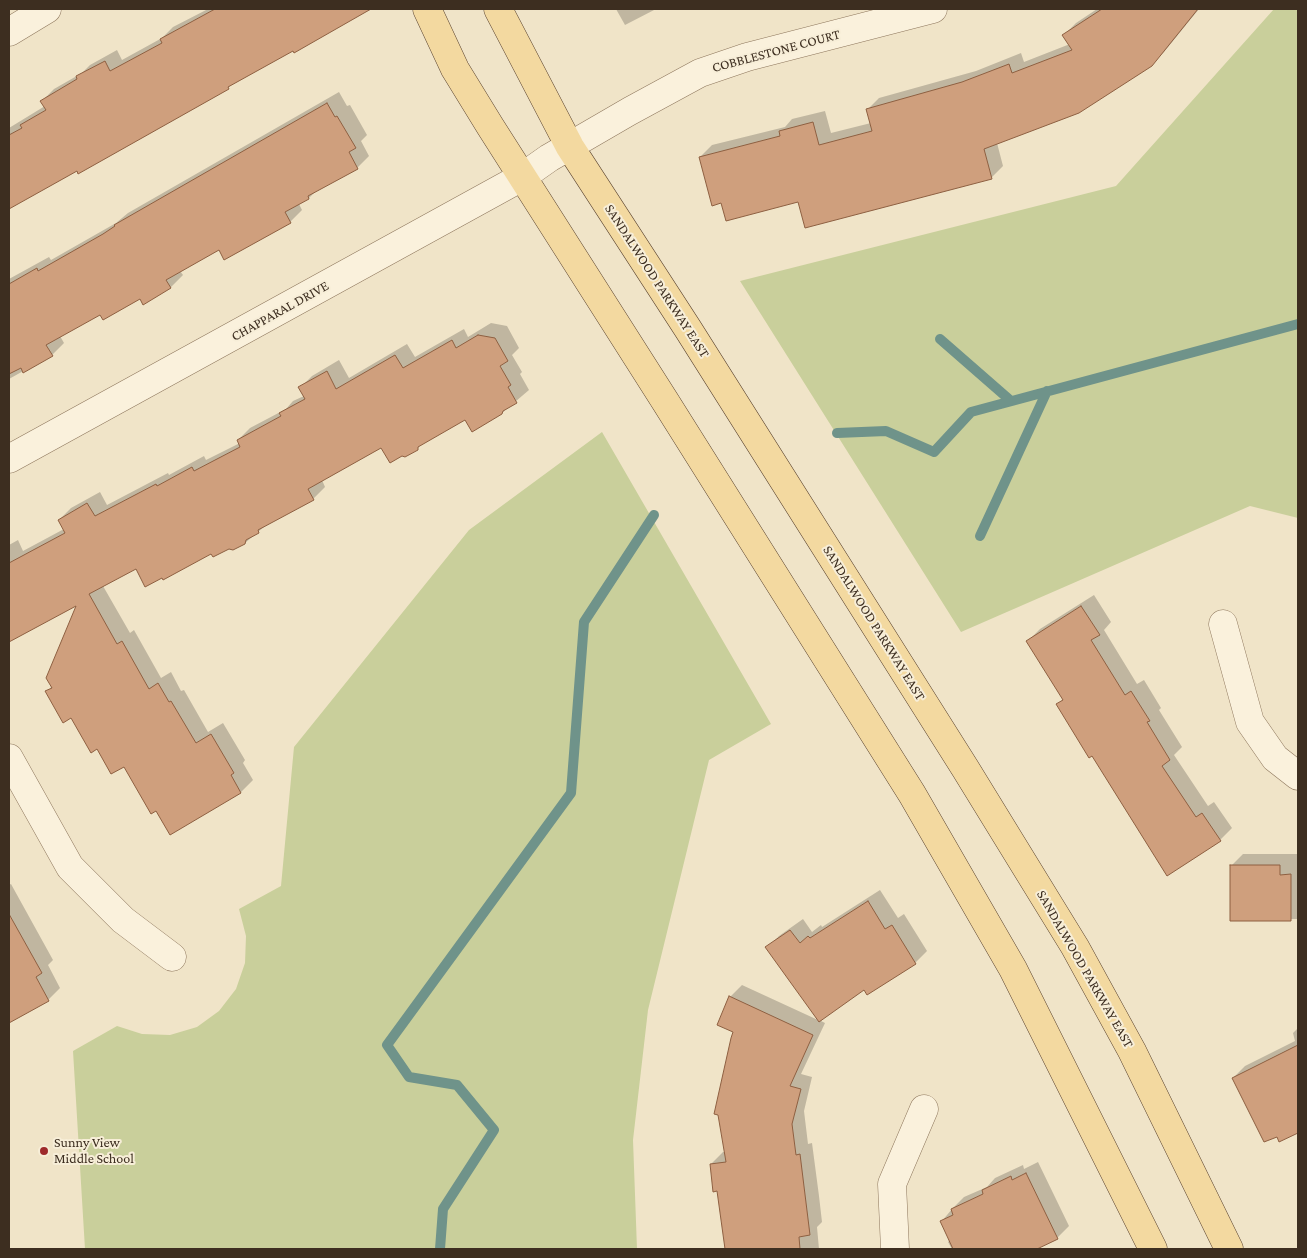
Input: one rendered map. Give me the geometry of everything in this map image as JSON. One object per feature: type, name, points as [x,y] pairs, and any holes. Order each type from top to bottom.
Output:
[{"type":"main road","points":[[427,9],[456,69],[522,177],[912,794],[1014,969],[1153,1249]]},
{"type":"main road","name":"SANDALWOOD PARKWAY EAST","points":[[498,9],[559,153],[693,338],[955,751],[1075,947],[1132,1051],[1228,1249]]},
{"type":"street","points":[[9,32],[47,9]]},
{"type":"street","name":"COBBLESTONE COURT","points":[[559,153],[630,110],[700,73],[718,66],[933,9]]},
{"type":"street","name":"CHAPPARAL DRIVE","points":[[9,460],[522,177],[559,153]]},
{"type":"street","points":[[1223,624],[1250,722],[1275,758],[1298,776]]},
{"type":"street","points":[[9,758],[70,866],[123,920],[172,957]]},
{"type":"street","points":[[895,1249],[892,1184],[924,1109]]},
{"type":"green space","points":[[1274,9],[1298,9],[1298,518],[1250,506],[961,632],[740,281],[1116,186]]},
{"type":"green space","points":[[602,432],[771,724],[709,760],[648,1010],[633,1140],[637,1249],[85,1249],[73,1051],[117,1026],[142,1034],[170,1035],[197,1027],[219,1011],[236,989],[245,963],[246,936],[239,909],[281,886],[294,747],[469,530]]},
{"type":"building","points":[[215,9],[371,9],[294,53],[293,51],[228,87],[229,89],[78,174],[77,171],[9,209],[9,135],[22,128],[20,125],[46,110],[40,101],[77,79],[76,76],[105,61],[110,71],[162,43],[160,39]]},
{"type":"building","points":[[1102,9],[1198,9],[1152,66],[1079,113],[984,149],[992,179],[805,228],[798,202],[726,221],[721,203],[712,206],[699,157],[780,136],[779,131],[813,122],[819,145],[872,131],[866,109],[962,82],[1009,64],[1012,73],[1072,50],[1062,35]]},
{"type":"building","points":[[327,103],[356,148],[349,152],[358,169],[308,196],[309,199],[285,212],[291,223],[224,260],[219,250],[166,280],[171,288],[143,305],[140,299],[103,320],[100,315],[46,345],[53,356],[23,373],[21,368],[9,374],[9,284],[37,268],[38,271],[103,234],[114,225]]},
{"type":"building","points":[[478,335],[495,338],[508,361],[500,366],[511,385],[508,387],[517,403],[503,411],[502,414],[472,432],[465,420],[418,447],[418,450],[390,463],[381,448],[308,489],[314,500],[258,530],[259,533],[246,540],[245,544],[233,550],[229,549],[213,557],[211,554],[163,580],[162,578],[145,587],[136,569],[89,594],[117,644],[122,641],[149,689],[158,683],[196,743],[211,734],[234,773],[231,775],[241,793],[170,835],[156,811],[151,814],[124,767],[111,774],[97,749],[91,753],[71,718],[63,723],[45,691],[52,688],[46,678],[76,606],[9,642],[9,563],[65,533],[58,520],[87,503],[95,516],[156,484],[157,486],[192,467],[194,471],[240,447],[237,440],[281,416],[279,413],[305,399],[298,387],[327,371],[336,389],[395,355],[403,368],[452,340],[456,348]]},
{"type":"building","points":[[1081,606],[1100,635],[1091,640],[1125,695],[1131,691],[1150,721],[1147,722],[1170,760],[1162,766],[1196,817],[1202,813],[1221,841],[1167,876],[1092,756],[1089,758],[1056,704],[1063,700],[1026,641]]},
{"type":"building","points":[[1230,865],[1280,865],[1280,875],[1291,874],[1291,921],[1230,921]]},
{"type":"building","points":[[868,901],[885,929],[892,925],[916,964],[867,995],[864,990],[819,1022],[765,947],[790,930],[800,943],[808,936],[810,938]]},
{"type":"building","points":[[9,914],[42,973],[36,977],[49,1001],[9,1023]]},
{"type":"building","points":[[729,996],[813,1035],[790,1086],[801,1089],[792,1124],[796,1155],[800,1154],[810,1235],[799,1237],[800,1249],[725,1249],[717,1191],[713,1192],[710,1164],[726,1162],[718,1115],[714,1114],[733,1032],[717,1025]]},
{"type":"building","points":[[1298,1045],[1298,1133],[1279,1142],[1277,1137],[1264,1142],[1232,1078]]},
{"type":"building","points":[[1026,1173],[1058,1239],[1037,1249],[953,1249],[940,1221],[953,1215],[951,1209],[983,1194],[982,1190],[1011,1176],[1012,1180]]},
{"type":"waterway","points":[[837,433],[886,431],[934,452],[971,412],[1298,324]]},
{"type":"waterway","points":[[940,339],[1011,401]]},
{"type":"waterway","points":[[980,536],[1047,391]]},
{"type":"waterway","points":[[440,1249],[443,1209],[494,1130],[457,1085],[409,1077],[387,1045],[571,793],[584,622],[654,515]]},
{"type":"place","name":"Sunny View Middle School","points":[[44,1151]]}]
